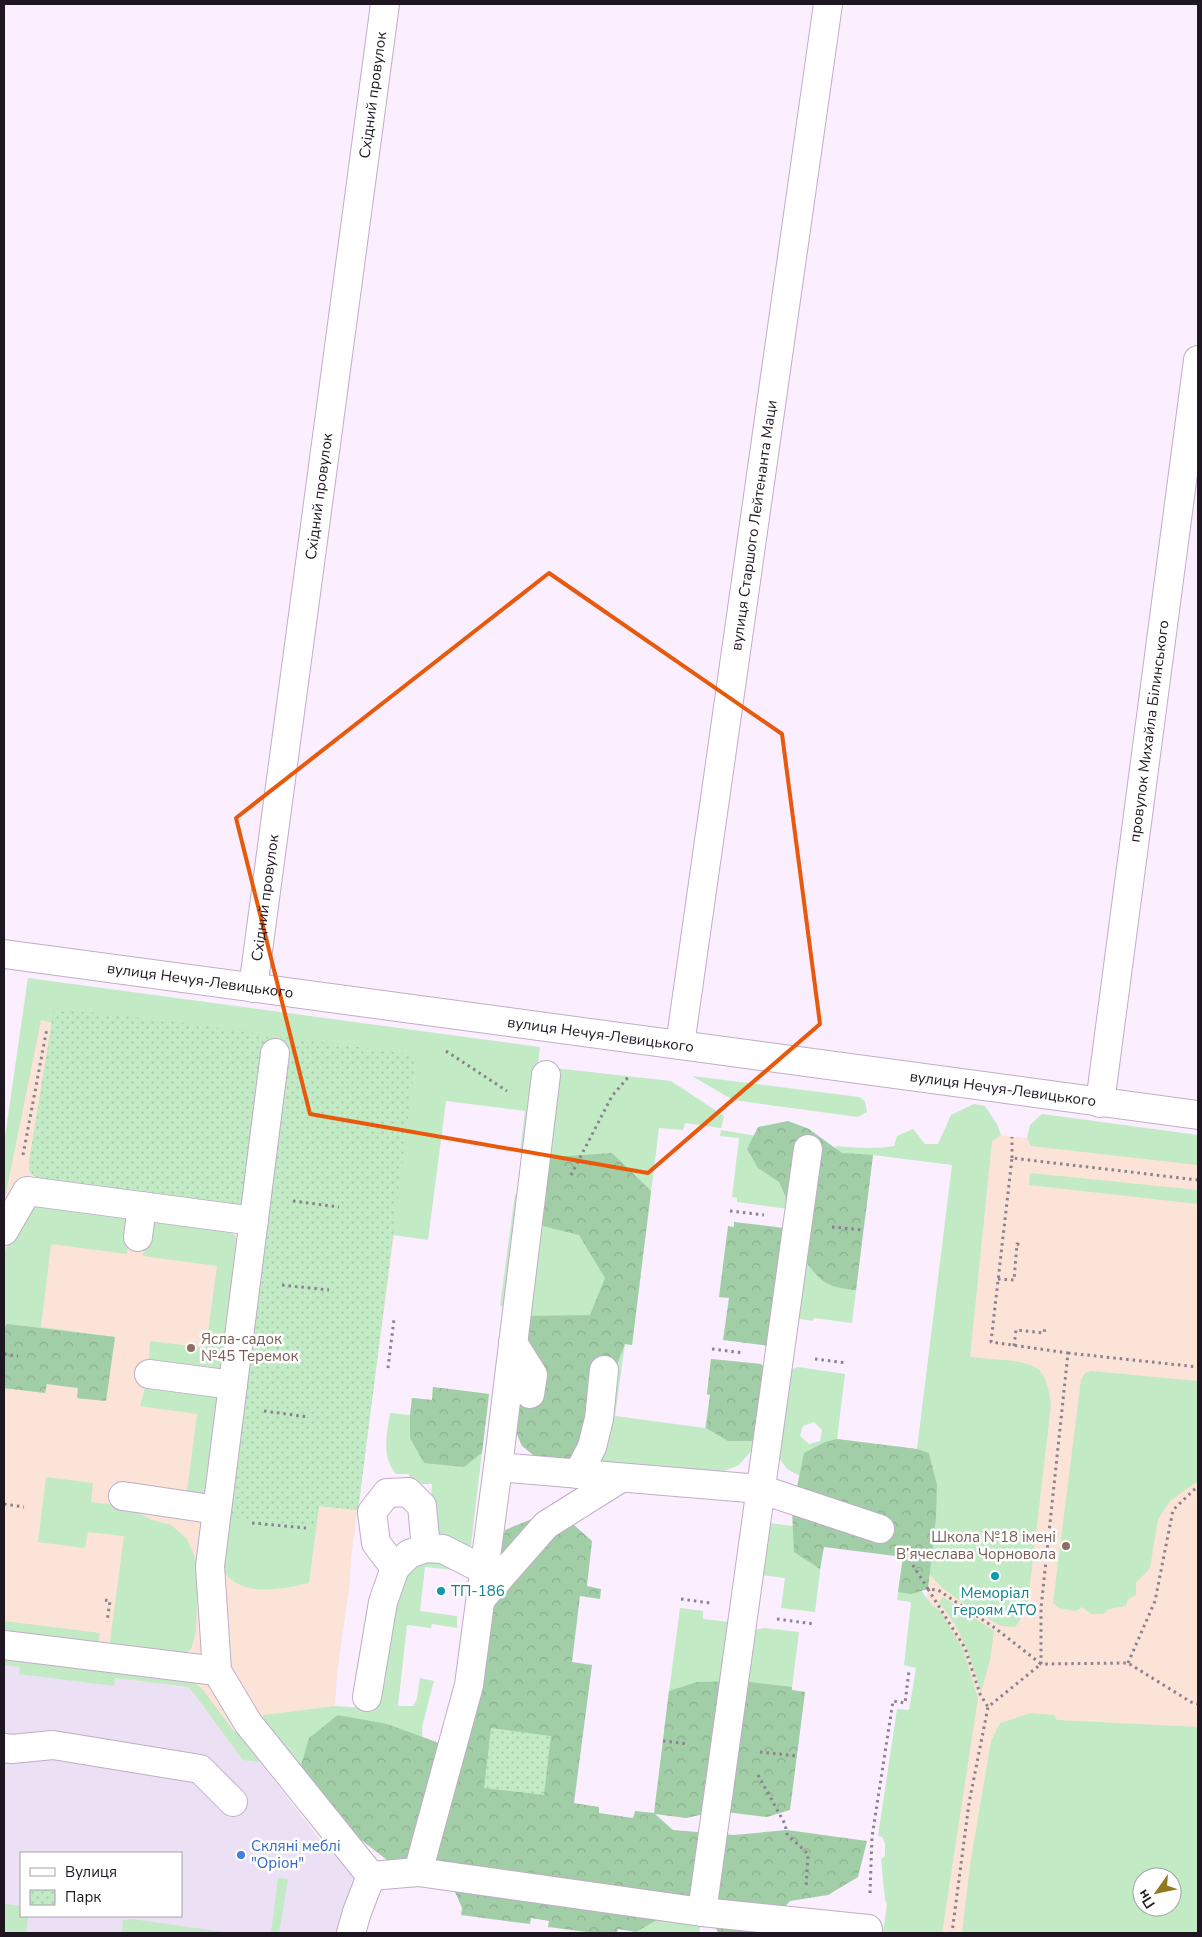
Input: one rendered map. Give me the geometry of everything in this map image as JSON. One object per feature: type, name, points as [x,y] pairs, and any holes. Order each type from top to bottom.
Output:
[{"type":"street","name":"Східний провулок","points":[[253,988],[385,4]]},
{"type":"street","name":"вулиця Старшого Лейтенанта Маци","points":[[680,1046],[828,4]]},
{"type":"street","name":"провулок Михайла Білинського","points":[[1100,1103],[1198,360]]},
{"type":"street","name":"вулиця Нечуя-Левицького","points":[[4,954],[1198,1115]]},
{"type":"street","points":[[275,1053],[210,1566],[217,1672],[248,1723],[371,1876]]},
{"type":"street","points":[[418,1872],[469,1685],[546,1075]]},
{"type":"street","points":[[702,1912],[808,1148]]},
{"type":"street","points":[[4,1231],[27,1191],[142,1206],[255,1209]]},
{"type":"street","points":[[138,1237],[142,1206]]},
{"type":"street","points":[[513,1343],[533,1375],[530,1394]]},
{"type":"street","points":[[578,1474],[592,1447],[599,1419],[604,1370]]},
{"type":"street","points":[[149,1374],[232,1395]]},
{"type":"street","points":[[498,1467],[760,1489],[880,1529]]},
{"type":"street","points":[[480,1598],[546,1526],[621,1478]]},
{"type":"street","points":[[395,1568],[376,1543],[372,1512],[387,1493],[408,1492],[422,1506],[426,1548]]},
{"type":"street","points":[[123,1496],[216,1515]]},
{"type":"street","points":[[367,1697],[383,1602],[395,1568],[408,1554],[426,1548],[443,1549],[484,1570]]},
{"type":"street","points":[[4,1645],[217,1672]]},
{"type":"street","points":[[4,1748],[53,1745],[200,1769],[233,1802]]},
{"type":"street","points":[[371,1876],[418,1872],[702,1912],[868,1929]]},
{"type":"street","points":[[351,1933],[371,1876]]},
{"type":"path","points":[[27,1191],[20,1172],[47,1028]]},
{"type":"path","points":[[442,1048],[499,1085],[523,1104],[540,1123]]},
{"type":"path","points":[[567,1181],[612,1096],[633,1071]]},
{"type":"path","points":[[1012,1137],[1012,1158],[991,1342],[1068,1353],[1198,1367]]},
{"type":"path","points":[[1012,1158],[1198,1180]]},
{"type":"path","points":[[255,1209],[339,1207]]},
{"type":"path","points":[[998,1279],[1014,1280],[1017,1244],[1022,1245]]},
{"type":"path","points":[[246,1281],[328,1290]]},
{"type":"path","points":[[388,1368],[394,1319]]},
{"type":"path","points":[[1014,1346],[1016,1330],[1044,1333],[1045,1328]]},
{"type":"path","points":[[1041,1664],[1041,1608],[1068,1353]]},
{"type":"path","points":[[4,1354],[18,1356]]},
{"type":"path","points":[[232,1395],[308,1416]]},
{"type":"path","points":[[1128,1663],[1156,1602],[1173,1510],[1198,1486]]},
{"type":"path","points":[[4,1504],[24,1507]]},
{"type":"path","points":[[216,1515],[306,1528]]},
{"type":"path","points":[[880,1529],[906,1554],[965,1648],[980,1694],[988,1707]]},
{"type":"path","points":[[928,1589],[938,1590],[995,1628],[1041,1664]]},
{"type":"path","points":[[105,1600],[110,1601],[106,1629]]},
{"type":"path","points":[[952,1933],[970,1803],[988,1707],[1041,1664],[1128,1663],[1191,1702],[1198,1704]]},
{"type":"path","points":[[868,1929],[872,1837],[893,1701],[904,1703],[910,1672]]},
{"type":"path","points":[[754,1767],[785,1824],[787,1834],[808,1854],[804,1923]]},
{"type":"highlighted area","points":[[549,573],[782,734],[820,1024],[648,1173],[310,1114],[236,818]]},
{"type":"shaded area","name":"Ясла-садок №45 Теремок","points":[[24,1005],[101,1013],[394,1235],[351,1558],[350,1582],[337,1674],[335,1706],[263,1715],[233,1730],[232,1746],[189,1687],[4,1665],[4,1148]]},
{"type":"shaded area","name":"Школа №18 імені В’ячеслава Чорновола","points":[[981,1133],[1198,1158],[1198,1933],[883,1933],[930,1574]]},
{"type":"shaded area","points":[[4,1665],[189,1687],[232,1745],[237,1733],[321,1841],[356,1876],[337,1933],[4,1933]]},
{"type":"green space","points":[[28,978],[540,1047],[528,1153],[520,1152],[525,1111],[446,1101],[428,1240],[393,1235],[358,1510],[319,1506],[309,1583],[274,1589],[249,1588],[229,1578],[222,1568],[283,1048],[242,1205],[35,1177],[29,1171],[29,1162],[53,1023],[41,1020],[4,1203],[4,1144]]},
{"type":"green space","points":[[54,1008],[193,1024],[268,1035],[249,1196],[245,1202],[234,1207],[41,1180],[33,1175],[30,1171],[29,1162]]},
{"type":"green space","points":[[285,1037],[416,1055],[358,1510],[319,1506],[316,1527],[228,1517]]},
{"type":"green space","points":[[554,1068],[671,1081],[724,1116],[721,1128],[685,1123],[683,1130],[659,1128],[632,1345],[625,1344],[615,1416],[705,1428],[710,1395],[707,1394],[711,1359],[761,1364],[754,1441],[751,1451],[739,1465],[727,1470],[709,1473],[610,1465],[522,1446],[516,1432]]},
{"type":"green space","points":[[692,1076],[859,1097],[865,1101],[867,1112],[858,1117],[733,1100]]},
{"type":"green space","points":[[974,1104],[985,1106],[997,1124],[1001,1135],[992,1141],[970,1357],[1008,1360],[1035,1367],[1045,1379],[1051,1405],[1027,1610],[1015,1627],[1001,1626],[970,1608],[940,1586],[924,1568],[858,1508],[787,1469],[775,1452],[788,1371],[798,1367],[845,1374],[837,1439],[917,1449],[952,1165],[873,1155],[865,1220],[830,1156],[837,1146],[882,1148],[894,1146],[897,1136],[913,1129],[925,1144],[938,1144],[951,1115]],"holes":[[[814,1422],[822,1430],[820,1441],[809,1444],[800,1436],[803,1426]]]},
{"type":"green space","points":[[1042,1114],[1198,1135],[1198,1165],[1031,1146],[1027,1138],[1030,1125]]},
{"type":"green space","points":[[788,1121],[809,1129],[842,1153],[873,1155],[856,1290],[828,1284],[812,1270],[807,1263],[811,1230],[791,1209],[779,1182],[758,1168],[747,1149],[758,1127]]},
{"type":"green space","points":[[721,1130],[797,1143],[788,1209],[737,1202],[737,1198],[732,1197],[739,1138],[720,1136]]},
{"type":"green space","points":[[612,1153],[651,1191],[632,1345],[625,1344],[593,1426],[573,1462],[538,1459],[522,1446],[516,1432],[510,1391],[523,1316],[590,1315],[605,1278],[579,1235],[535,1224],[542,1158]]},
{"type":"green space","points":[[1030,1173],[1198,1190],[1198,1204],[1029,1185]]},
{"type":"green space","points":[[515,1194],[521,1194],[507,1307],[500,1306]]},
{"type":"green space","points":[[42,1203],[131,1212],[127,1254],[51,1244],[41,1327],[115,1337],[106,1401],[77,1398],[78,1388],[47,1384],[45,1393],[4,1388],[4,1252],[32,1207]]},
{"type":"green space","points":[[150,1214],[230,1231],[238,1240],[226,1374],[152,1364],[149,1360],[150,1341],[206,1348],[217,1266],[143,1256]]},
{"type":"green space","points":[[734,1222],[784,1228],[770,1346],[723,1340],[729,1298],[719,1297],[728,1226],[734,1227]]},
{"type":"green space","points":[[799,1232],[862,1240],[852,1323],[814,1318],[813,1321],[795,1318]]},
{"type":"green space","points":[[7,1324],[115,1337],[106,1401],[77,1398],[78,1388],[47,1384],[45,1393],[4,1388],[4,1328]]},
{"type":"green space","points":[[711,1359],[761,1364],[764,1367],[754,1441],[728,1441],[706,1428],[710,1395],[707,1394]]},
{"type":"green space","points":[[1091,1371],[1198,1381],[1198,1483],[1195,1483],[1170,1501],[1158,1519],[1150,1568],[1136,1583],[1136,1595],[1128,1599],[1126,1606],[1109,1609],[1103,1614],[1091,1614],[1082,1607],[1076,1611],[1059,1608],[1053,1603],[1081,1380],[1085,1373]]},
{"type":"green space","points":[[150,1384],[223,1394],[209,1490],[203,1494],[187,1492],[197,1414],[140,1406],[145,1388]]},
{"type":"green space","points":[[433,1387],[489,1394],[470,1553],[451,1539],[441,1536],[429,1536],[432,1484],[411,1484],[409,1474],[396,1474],[388,1460],[386,1445],[390,1413],[410,1415],[412,1398],[432,1400]]},
{"type":"green space","points":[[433,1387],[489,1394],[482,1453],[464,1467],[424,1463],[410,1438],[412,1398],[432,1400]]},
{"type":"green space","points":[[837,1439],[917,1449],[929,1453],[937,1485],[936,1518],[928,1589],[911,1594],[898,1592],[903,1557],[824,1547],[820,1569],[794,1552],[792,1511],[804,1453],[825,1442]]},
{"type":"green space","points":[[46,1477],[93,1483],[91,1502],[123,1506],[152,1520],[171,1525],[187,1539],[197,1562],[198,1580],[196,1632],[191,1649],[184,1654],[109,1649],[124,1536],[88,1532],[85,1548],[38,1542]]},
{"type":"green space","points":[[556,1509],[592,1541],[587,1586],[601,1589],[600,1599],[580,1596],[572,1662],[592,1665],[574,1803],[599,1807],[599,1813],[633,1818],[635,1811],[654,1813],[669,1691],[697,1682],[742,1681],[792,1687],[792,1690],[805,1692],[790,1810],[767,1817],[718,1811],[686,1818],[655,1814],[673,1830],[734,1835],[787,1830],[867,1841],[858,1877],[828,1895],[790,1901],[762,1933],[718,1933],[708,1909],[684,1904],[636,1932],[618,1929],[617,1933],[595,1933],[548,1927],[549,1921],[531,1918],[530,1924],[461,1915],[462,1908],[451,1883],[409,1864],[387,1860],[360,1839],[301,1766],[309,1738],[338,1715],[387,1724],[439,1743],[466,1720],[480,1635],[505,1530]]},
{"type":"green space","points":[[768,1523],[843,1532],[823,1547],[815,1612],[781,1608],[785,1578],[761,1575]]},
{"type":"green space","points":[[903,1557],[920,1589],[932,1605],[940,1611],[963,1649],[978,1698],[942,1933],[883,1933],[887,1904],[881,1859],[885,1856],[885,1843],[882,1837],[878,1836],[897,1709],[909,1710],[916,1668],[904,1665],[911,1602],[897,1600]]},
{"type":"green space","points":[[425,1559],[446,1561],[463,1571],[425,1567],[420,1611],[457,1616],[457,1628],[432,1624],[431,1628],[407,1625],[398,1706],[413,1706],[417,1699],[420,1678],[434,1681],[422,1727],[423,1749],[360,1839],[264,1721],[263,1715],[335,1706],[366,1708],[399,1575]]},
{"type":"green space","points":[[943,1597],[994,1631],[990,1660],[981,1692],[970,1657],[960,1634],[947,1612],[939,1603]]},
{"type":"green space","points":[[680,1608],[703,1611],[703,1619],[730,1622],[713,1734],[664,1730]]},
{"type":"green space","points":[[4,1621],[100,1633],[98,1648],[4,1636]]},
{"type":"green space","points":[[764,1628],[799,1632],[792,1690],[805,1692],[798,1745],[742,1681],[749,1631]]},
{"type":"green space","points":[[4,1655],[193,1681],[203,1690],[260,1762],[243,1760],[189,1687],[115,1678],[114,1686],[19,1674],[20,1667],[4,1665]]},
{"type":"green space","points":[[1031,1713],[1054,1715],[1057,1720],[1198,1727],[1198,1933],[962,1933],[970,1865],[991,1741],[1000,1723]]},
{"type":"green space","points":[[491,1728],[551,1736],[544,1795],[484,1788]]},
{"type":"green space","points":[[278,1878],[288,1879],[279,1933],[271,1933]]},
{"type":"green space","points":[[4,1904],[20,1906],[20,1917],[28,1917],[26,1933],[4,1933]]},
{"type":"green space","points":[[639,1915],[701,1922],[699,1933],[637,1933]]},
{"type":"green space","points":[[132,1919],[231,1933],[122,1933],[123,1920]]},
{"type":"place","name":"Ясла-садок №45 Теремок","points":[[191,1348]]},
{"type":"place","name":"Школа №18 імені В’ячеслава Чорновола","points":[[1066,1546]]},
{"type":"place","name":"Меморіал героям АТО","points":[[995,1576]]},
{"type":"place","name":"ТП-186","points":[[441,1591]]},
{"type":"place","name":"Скляні меблі \"Оріон\"","points":[[241,1855]]}]
